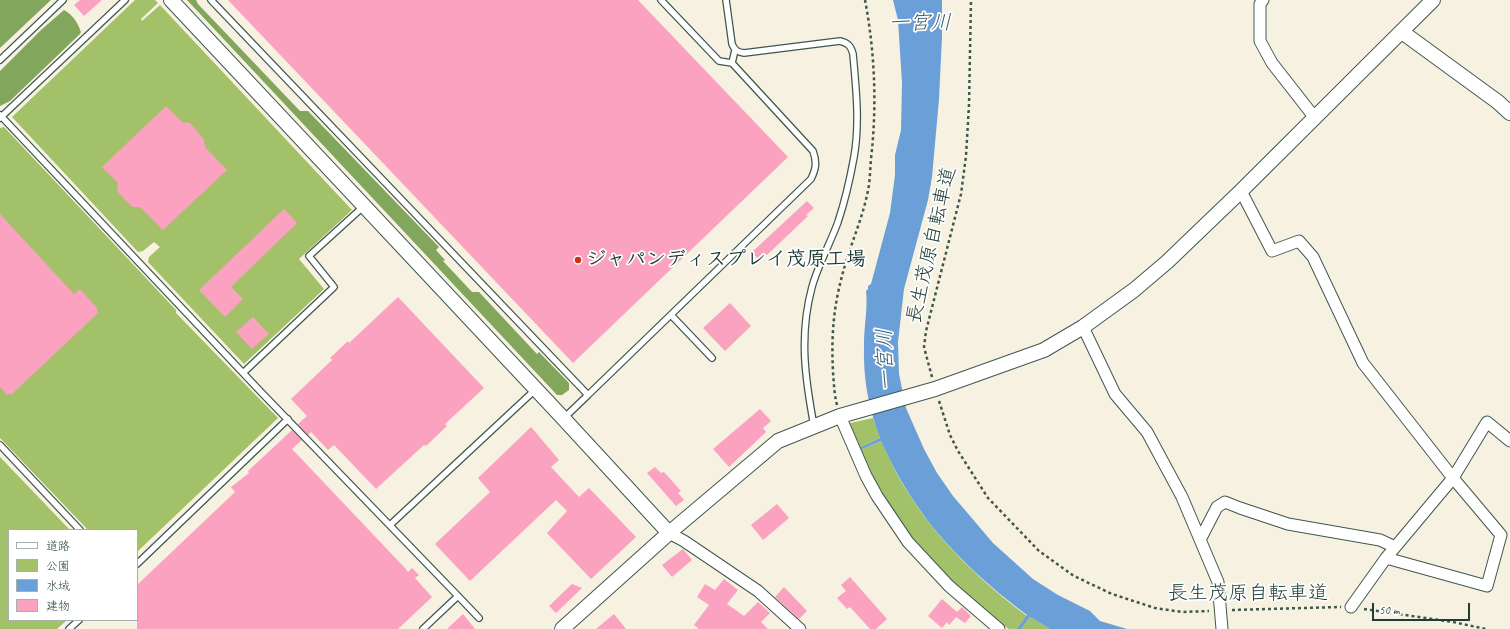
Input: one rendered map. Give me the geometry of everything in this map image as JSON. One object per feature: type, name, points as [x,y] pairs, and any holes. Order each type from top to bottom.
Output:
[{"type":"street","points":[[170,0],[536,389],[669,534],[684,541],[758,591],[800,629]]},
{"type":"street","points":[[1263,0],[1260,4],[1260,41],[1272,63],[1315,118]]},
{"type":"street","points":[[563,629],[669,534],[778,441],[842,415],[935,389],[1044,350],[1083,327],[1134,290],[1168,262],[1433,0]]},
{"type":"street","points":[[1402,32],[1498,102],[1510,113]]},
{"type":"street","points":[[1241,191],[1272,251],[1299,241],[1314,257],[1363,364],[1453,478],[1501,535],[1487,586],[1386,558]]},
{"type":"street","points":[[1083,327],[1115,394],[1147,432],[1182,497],[1218,582],[1222,629]]},
{"type":"street","points":[[842,415],[866,476],[877,496],[908,542],[949,586],[1000,629]]},
{"type":"street","points":[[1351,607],[1386,558],[1453,478],[1487,422],[1510,441]]},
{"type":"street","points":[[1200,538],[1217,507],[1224,502],[1288,524],[1380,540],[1395,548]]},
{"type":"lane","points":[[0,60],[63,0]]},
{"type":"lane","points":[[125,0],[1,116],[288,420],[479,618]]},
{"type":"lane","points":[[211,0],[588,395]]},
{"type":"lane","points":[[564,419],[811,179],[816,170],[816,160],[813,151],[732,63],[719,61],[662,0]]},
{"type":"lane","points":[[726,0],[732,44],[738,52],[744,53],[840,41],[848,43],[852,48],[857,98],[857,133],[854,156],[847,189],[838,220],[812,286],[806,312],[804,360],[806,385],[814,426]]},
{"type":"lane","points":[[732,63],[735,50]]},
{"type":"lane","points":[[243,372],[334,287],[309,256],[364,206]]},
{"type":"lane","points":[[671,315],[712,358]]},
{"type":"lane","points":[[390,525],[536,389]]},
{"type":"lane","points":[[138,563],[288,420]]},
{"type":"lane","points":[[0,445],[79,529]]},
{"type":"lane","points":[[423,629],[458,596]]},
{"type":"lane","points":[[69,629],[78,621]]},
{"type":"path","points":[[842,415],[835,398],[832,355],[832,324],[842,278],[868,194],[874,132],[875,70],[871,30],[865,0]]},
{"type":"path","name":"長生茂原自転車道","points":[[971,0],[969,105],[966,156],[961,194],[936,287],[924,347],[935,389],[950,435],[965,463],[988,498],[1039,551],[1074,576],[1112,594],[1155,608],[1182,612],[1221,612],[1351,607],[1453,622],[1486,629]]},
{"type":"green space","points":[[0,0],[51,0],[0,48]]},
{"type":"green space","points":[[135,0],[155,0],[158,3],[141,19],[142,21],[160,5],[352,210],[299,259],[324,289],[244,364],[148,262],[149,257],[160,247],[154,242],[143,251],[138,252],[12,117]]},
{"type":"green space","points":[[187,0],[196,0],[198,4],[300,111],[308,111],[439,247],[436,250],[445,260],[443,261],[472,292],[479,292],[537,354],[539,352],[569,383],[569,390],[562,395],[557,395]]},
{"type":"green space","points":[[64,10],[75,20],[81,32],[80,34],[10,101],[0,106],[0,71],[41,30]]},
{"type":"green space","points":[[4,127],[176,310],[176,313],[278,418],[138,551],[138,529],[87,529],[0,438],[0,128]]},
{"type":"green space","points":[[873,418],[880,438],[859,448],[846,424]]},
{"type":"green space","points":[[881,441],[898,476],[924,516],[939,535],[989,586],[1027,616],[1017,629],[1009,629],[987,615],[952,583],[900,524],[875,485],[860,450]]},
{"type":"green space","points":[[0,457],[69,529],[8,529],[8,621],[66,621],[57,629],[0,629]]},
{"type":"green space","points":[[1030,617],[1050,629],[1021,629]]},
{"type":"water","name":"一宮川","points":[[893,0],[942,0],[939,99],[932,177],[928,200],[904,289],[898,342],[899,374],[906,408],[924,449],[937,473],[953,496],[993,543],[1033,579],[1058,595],[1090,611],[1100,621],[1127,629],[1050,629],[1030,617],[1021,629],[1017,629],[1027,615],[972,569],[940,535],[912,498],[896,472],[881,441],[860,450],[859,448],[880,438],[872,415],[865,380],[864,337],[867,304],[866,291],[868,286],[871,284],[890,213],[895,175],[895,155],[901,130],[902,83],[898,20]]},
{"type":"building","points":[[80,0],[102,0],[84,16],[74,5]]},
{"type":"building","name":"ジャパンディスプレイ茂原工場","points":[[228,0],[638,0],[788,157],[573,363]]},
{"type":"building","points":[[166,106],[182,122],[190,123],[204,139],[205,147],[227,170],[163,230],[140,207],[132,207],[117,191],[118,183],[102,167]]},
{"type":"building","points":[[807,201],[814,208],[806,215],[808,216],[767,255],[766,254],[759,260],[752,252]]},
{"type":"building","points":[[284,209],[297,223],[231,287],[243,299],[225,317],[199,290]]},
{"type":"building","points":[[0,214],[74,294],[80,289],[98,309],[98,313],[11,395],[10,393],[7,395],[0,387]]},
{"type":"building","points":[[398,297],[484,388],[445,424],[447,426],[426,446],[424,445],[376,489],[334,445],[328,450],[311,432],[308,435],[298,424],[307,416],[291,399],[332,360],[330,358],[348,341],[349,343]]},
{"type":"building","points":[[730,303],[751,326],[725,351],[703,328]]},
{"type":"building","points":[[253,317],[269,334],[252,349],[236,332]]},
{"type":"building","points":[[760,409],[771,421],[763,428],[766,432],[729,467],[713,449]]},
{"type":"building","points":[[531,427],[559,460],[551,467],[579,497],[589,488],[636,537],[591,579],[547,533],[567,511],[556,500],[470,581],[435,544],[490,492],[478,478]]},
{"type":"building","points":[[292,430],[302,440],[292,449],[408,572],[412,568],[419,575],[415,578],[432,597],[398,629],[137,629],[138,584],[235,492],[231,487],[249,473],[248,471]]},
{"type":"building","points":[[655,467],[661,473],[664,472],[681,491],[678,493],[684,500],[676,506],[647,473]]},
{"type":"building","points":[[777,504],[789,518],[763,540],[751,525]]},
{"type":"building","points":[[683,549],[692,560],[672,577],[662,565]]},
{"type":"building","points":[[850,577],[887,619],[876,629],[870,629],[850,607],[847,609],[837,598],[846,591],[841,585]]},
{"type":"building","points":[[724,579],[738,590],[727,604],[744,616],[758,602],[770,613],[761,622],[768,629],[699,629],[694,625],[709,605],[697,597],[705,584],[715,590]]},
{"type":"building","points":[[572,584],[582,588],[556,613],[549,606]]},
{"type":"building","points":[[784,587],[807,611],[799,619],[775,597]]},
{"type":"building","points":[[942,599],[957,612],[962,607],[971,616],[965,623],[956,617],[949,625],[947,622],[942,628],[928,616]]},
{"type":"building","points":[[463,614],[475,629],[447,629]]},
{"type":"building","points":[[614,614],[626,629],[596,629]]},
{"type":"place","name":"ジャパンディスプレイ茂原工場","points":[[578,260]]}]
